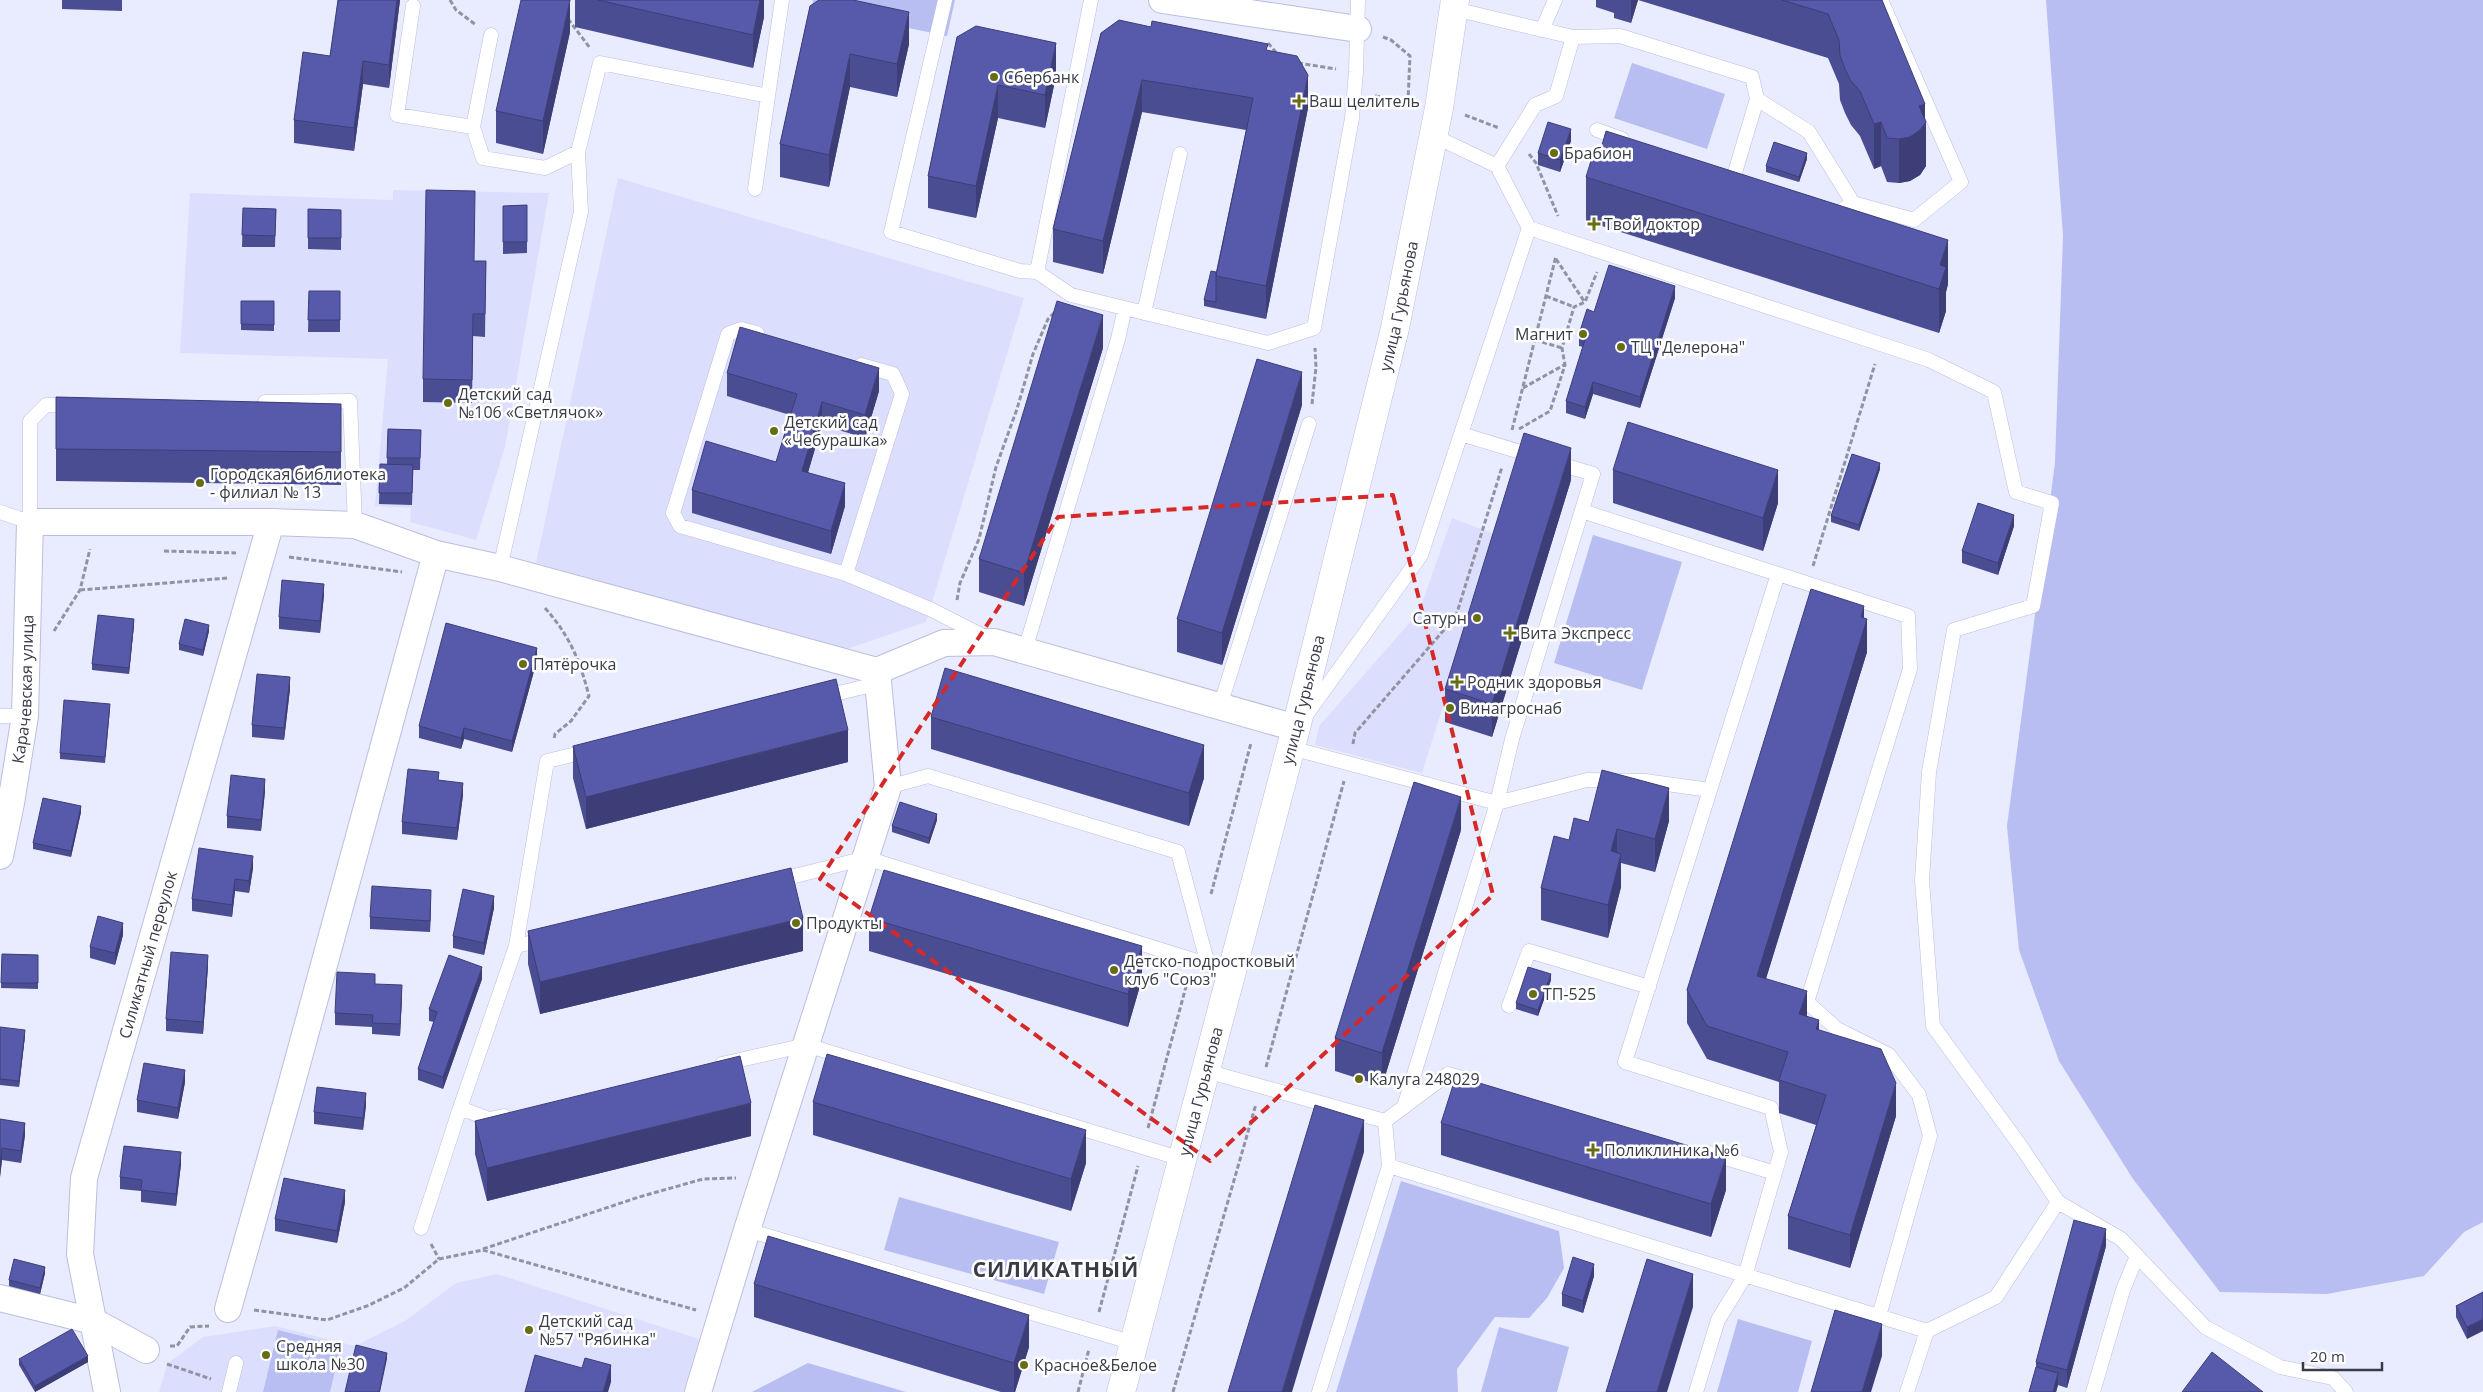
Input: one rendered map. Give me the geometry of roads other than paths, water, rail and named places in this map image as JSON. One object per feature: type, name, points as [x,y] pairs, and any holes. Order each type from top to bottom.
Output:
[{"type":"street","points":[[1162,0],[1358,29]]},
{"type":"street","name":"улица Гурьянова","points":[[1121,1392],[1206,1071],[1220,969],[1294,738],[1394,328],[1434,136],[1454,4]]},
{"type":"street","points":[[30,522],[271,522],[354,525],[433,564],[500,568],[876,678],[944,643],[994,642],[1258,717],[1294,738]]},
{"type":"street","name":"Карачевская улица","points":[[0,856],[12,802],[12,716],[30,522]]},
{"type":"street","name":"Силикатный переулок","points":[[107,1392],[80,1254],[84,1178],[271,522]]},
{"type":"street","points":[[228,1309],[433,564]]},
{"type":"street","points":[[698,1392],[747,1230],[888,787],[876,678]]},
{"type":"street","points":[[0,1298],[94,1322],[146,1350]]},
{"type":"lane","points":[[756,189],[782,0]]},
{"type":"lane","points":[[945,0],[891,232],[1020,271],[1037,272],[1071,295],[1268,343],[1314,328],[1352,118],[1356,72],[1358,0]]},
{"type":"lane","points":[[1037,272],[1091,0]]},
{"type":"lane","points":[[1542,30],[1556,0]]},
{"type":"lane","points":[[1757,99],[1809,132],[1853,204],[1914,220],[1962,182],[1881,0]]},
{"type":"lane","points":[[1454,4],[1542,30],[1573,37],[1620,36],[1752,78],[1757,99],[1729,177],[1752,185]]},
{"type":"lane","points":[[413,6],[397,115],[472,127]]},
{"type":"lane","points":[[491,36],[472,127],[483,158],[545,168],[578,152]]},
{"type":"lane","points":[[1497,166],[1534,105],[1556,96],[1573,37]]},
{"type":"lane","points":[[500,568],[581,212],[578,152],[600,63],[768,96]]},
{"type":"lane","points":[[1597,130],[1634,143]]},
{"type":"lane","points":[[1434,136],[1497,166],[1529,228],[1929,360],[1994,392],[2016,492],[2052,503],[2033,606],[1954,630],[1929,772],[1922,880],[1933,1026],[2022,1148],[2058,1202],[2121,1239],[2205,1327],[2280,1368],[2333,1378],[2346,1392]]},
{"type":"lane","points":[[1144,313],[1180,154]]},
{"type":"lane","points":[[1818,207],[1836,214],[1853,204]]},
{"type":"lane","points":[[1529,228],[1421,555],[1294,738],[1349,763],[1497,803],[1587,780],[1645,782],[1710,790]]},
{"type":"lane","points":[[1025,650],[1116,349],[1125,308]]},
{"type":"lane","points":[[770,337],[741,329],[728,334],[673,513],[680,526],[846,574],[954,621],[994,642]]},
{"type":"lane","points":[[845,360],[893,374],[902,394],[846,574]]},
{"type":"lane","points":[[252,403],[350,401],[354,525]]},
{"type":"lane","points":[[0,512],[30,522],[30,421],[46,405],[86,405]]},
{"type":"lane","points":[[1220,706],[1309,424]]},
{"type":"lane","points":[[1404,1107],[1497,803],[1512,739],[1593,474],[1461,434]]},
{"type":"lane","points":[[1582,511],[1908,616],[1910,670],[1807,1002],[1836,1029],[1889,1055],[1919,1095],[1930,1136],[1879,1316]]},
{"type":"lane","points":[[1696,1392],[1718,1320],[1745,1276],[1781,1152],[1770,1108],[1625,1062],[1778,574]]},
{"type":"lane","points":[[808,700],[876,678]]},
{"type":"lane","points":[[421,1228],[516,946],[547,761],[605,747]]},
{"type":"lane","points":[[888,787],[928,776],[1178,852],[1200,934],[1220,969]]},
{"type":"lane","points":[[762,884],[866,858],[1220,969]]},
{"type":"lane","points":[[516,946],[563,934]]},
{"type":"lane","points":[[1509,1006],[1529,951],[1649,987]]},
{"type":"lane","points":[[710,1067],[806,1045],[1182,1159]]},
{"type":"lane","points":[[1206,1071],[1385,1120],[1448,1074],[1486,1085]]},
{"type":"lane","points":[[460,1108],[489,1119],[518,1112]]},
{"type":"lane","points":[[1319,1392],[1389,1166],[1385,1120]]},
{"type":"lane","points":[[1691,1147],[1775,1173]]},
{"type":"lane","points":[[1389,1166],[1927,1331]]},
{"type":"lane","points":[[1906,1392],[1927,1331],[1996,1296],[2058,1202]]},
{"type":"lane","points":[[747,1230],[1134,1343]]},
{"type":"lane","points":[[2093,1392],[2123,1290],[2137,1256]]},
{"type":"lane","points":[[230,1389],[236,1363]]},
{"type":"place","name":"Сбербанк","points":[[994,77]]},
{"type":"place","name":"Ваш целитель","points":[[1299,101]]},
{"type":"place","name":"Брабион","points":[[1554,153]]},
{"type":"place","name":"Твой доктор","points":[[1594,224]]},
{"type":"place","name":"Магнит","points":[[1583,334]]},
{"type":"place","name":"ТЦ \"Делерона\"","points":[[1621,347]]},
{"type":"place","name":"Детский сад №106 «Светлячок»","points":[[448,403]]},
{"type":"place","name":"Детский сад «Чебурашка»","points":[[774,431]]},
{"type":"place","name":"Городская библиотека - филиал № 13","points":[[200,483]]},
{"type":"place","name":"Сатурн","points":[[1477,618]]},
{"type":"place","name":"Вита Экспресс","points":[[1510,633]]},
{"type":"place","name":"Пятёрочка","points":[[523,664]]},
{"type":"place","name":"Родник здоровья","points":[[1457,682]]},
{"type":"place","name":"Винагроснаб","points":[[1450,708]]},
{"type":"place","name":"Продукты","points":[[796,923]]},
{"type":"place","name":"Детско-подростковый клуб \"Союз\"","points":[[1114,970]]},
{"type":"place","name":"ТП-525","points":[[1533,994]]},
{"type":"place","name":"Калуга 248029","points":[[1359,1079]]},
{"type":"place","name":"Поликлиника №6","points":[[1593,1150]]},
{"type":"place","name":"Детский сад №57 \"Рябинка\"","points":[[529,1330]]},
{"type":"place","name":"Средняя школа №30","points":[[266,1355]]},
{"type":"place","name":"Красное&Белое","points":[[1024,1365]]},
{"type":"district","name":"СИЛИКАТНЫЙ","points":[[1056,1269]]}]
